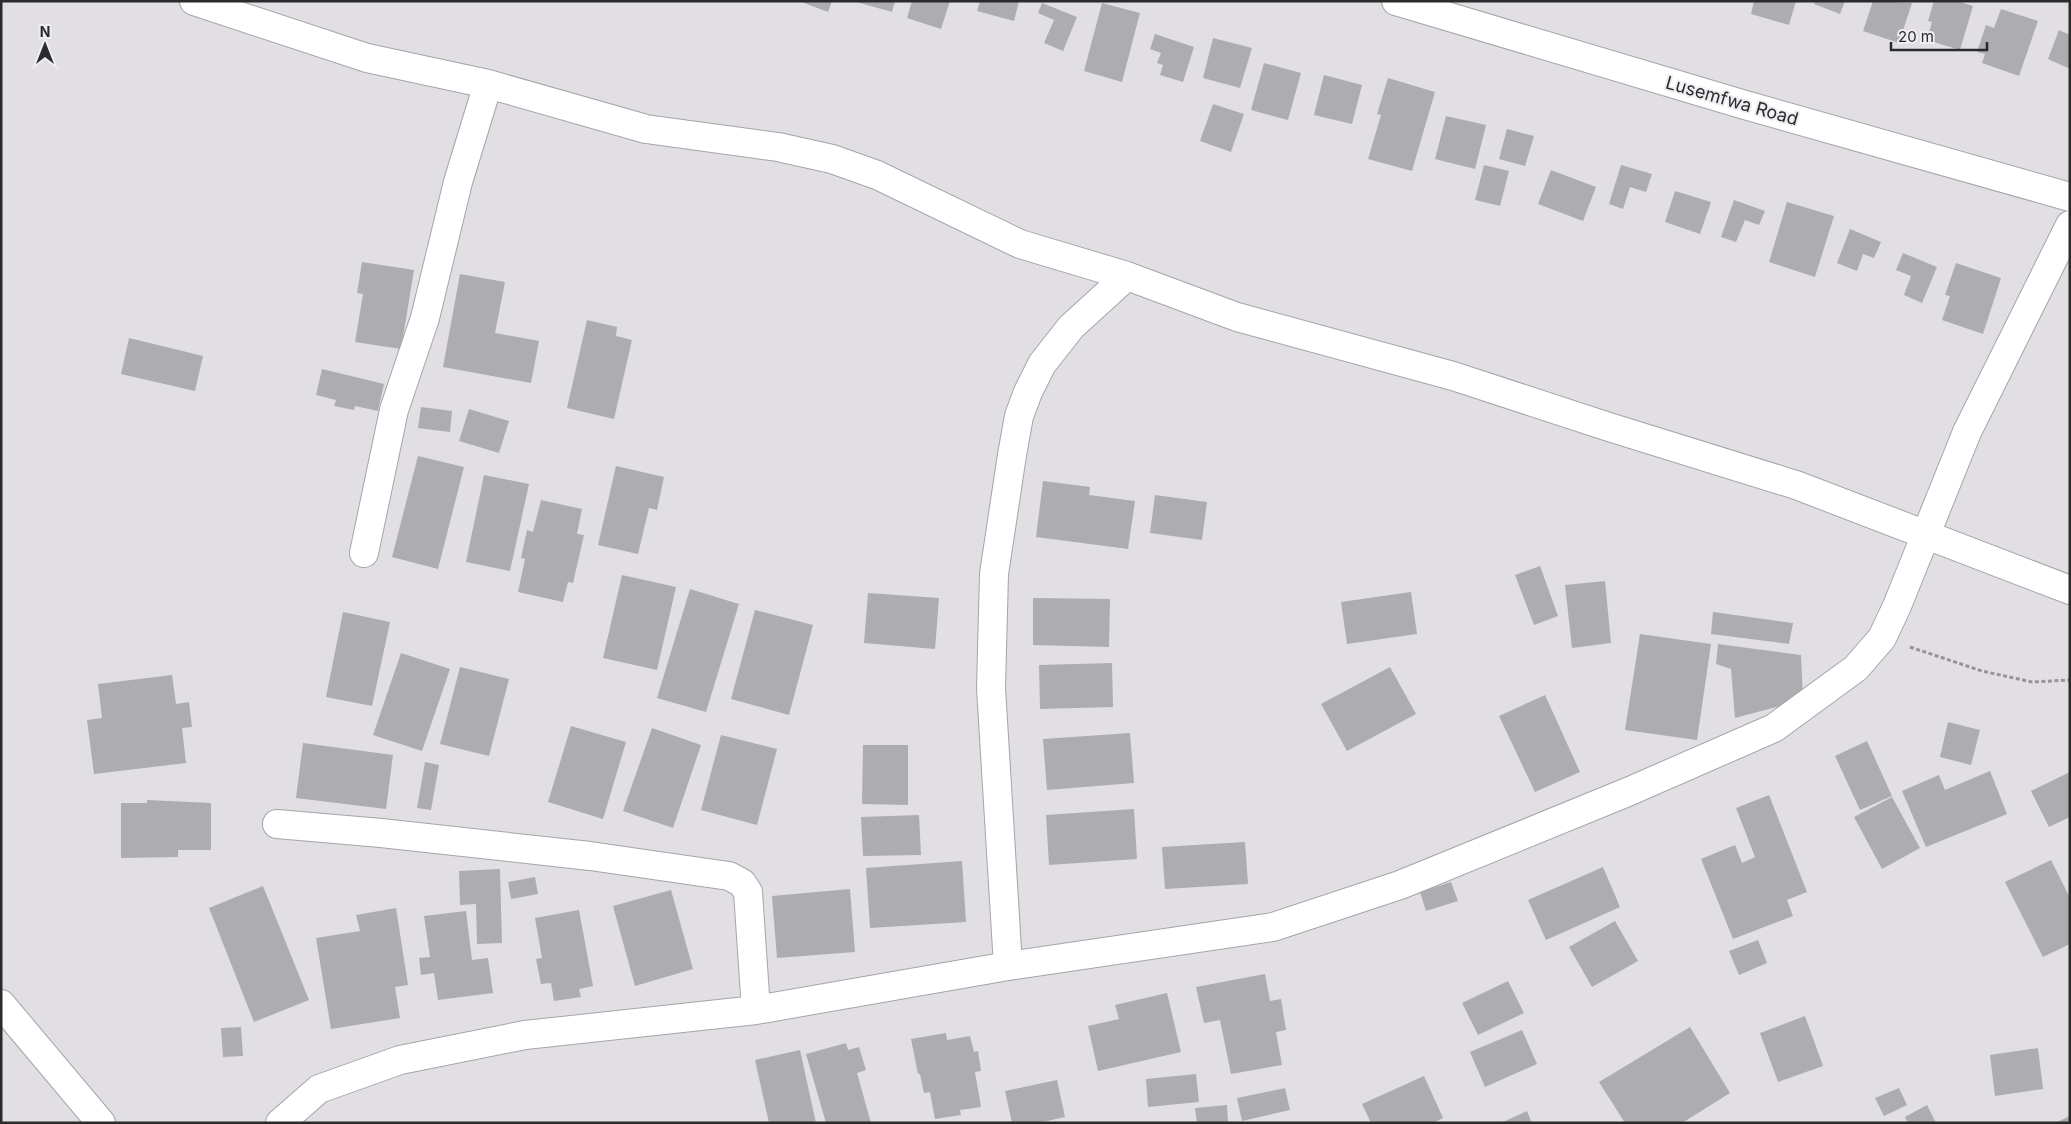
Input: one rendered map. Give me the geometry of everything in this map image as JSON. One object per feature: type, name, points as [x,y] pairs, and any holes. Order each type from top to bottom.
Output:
[{"type":"street","points":[[194,1],[367,58],[488,84],[646,129],[778,147],[832,159],[877,175],[1020,244],[1127,276],[1237,317],[1453,376],[1796,485],[2070,590]]},
{"type":"street","name":"Lusemfwa Road","points":[[1396,1],[1745,106],[2070,197]]},
{"type":"street","points":[[364,553],[394,410],[425,318],[458,182],[488,84]]},
{"type":"street","points":[[280,1123],[319,1089],[400,1060],[525,1035],[756,1010],[1008,966],[1273,927],[1400,885],[1621,794],[1774,728],[1856,668],[1882,638],[1897,606],[1967,432],[2070,225]]},
{"type":"street","points":[[1008,966],[991,688],[994,574],[1012,455],[1019,416],[1042,364],[1070,327],[1127,276]]},
{"type":"street","points":[[277,824],[381,833],[590,856],[729,876],[742,883],[748,892],[756,1010]]},
{"type":"street","points":[[1,1004],[101,1123]]},
{"type":"path","points":[[1882,638],[1982,671],[2007,677],[2032,682],[2070,680]]},
{"type":"building","points":[[799,1],[832,1],[828,12]]},
{"type":"building","points":[[853,1],[895,1],[892,12]]},
{"type":"building","points":[[912,1],[950,1],[941,29],[907,18]]},
{"type":"building","points":[[980,1],[1019,1],[1014,21],[977,11]]},
{"type":"building","points":[[1754,1],[1796,1],[1789,25],[1751,14]]},
{"type":"building","points":[[1816,1],[1845,1],[1840,14],[1814,4]]},
{"type":"building","points":[[1873,1],[1912,3],[1899,43],[1863,31]]},
{"type":"building","points":[[1934,1],[1957,1],[1973,6],[1960,50],[1927,40],[1932,22],[1928,21]]},
{"type":"building","points":[[1042,3],[1077,17],[1063,51],[1044,43],[1054,20],[1038,13]]},
{"type":"building","points":[[1102,3],[1140,13],[1122,82],[1084,71]]},
{"type":"building","points":[[2001,9],[2038,21],[2019,76],[1982,63],[1985,54],[1977,52],[1986,25],[1994,28]]},
{"type":"building","points":[[2059,30],[2070,35],[2070,69],[2048,59]]},
{"type":"building","points":[[1155,34],[1194,47],[1183,82],[1160,75],[1163,65],[1157,63],[1161,53],[1150,49]]},
{"type":"building","points":[[1213,38],[1252,48],[1240,88],[1203,78]]},
{"type":"building","points":[[1264,63],[1301,73],[1288,120],[1251,110]]},
{"type":"building","points":[[1324,75],[1362,85],[1352,124],[1314,115]]},
{"type":"building","points":[[1388,78],[1435,92],[1412,171],[1368,159],[1381,115],[1377,114]]},
{"type":"building","points":[[1213,104],[1244,114],[1231,152],[1200,141]]},
{"type":"building","points":[[1446,116],[1486,125],[1475,169],[1435,159]]},
{"type":"building","points":[[1507,129],[1534,136],[1525,166],[1499,159]]},
{"type":"building","points":[[1484,165],[1509,171],[1500,206],[1475,200]]},
{"type":"building","points":[[1621,165],[1652,174],[1646,192],[1630,187],[1623,209],[1609,204]]},
{"type":"building","points":[[1551,170],[1596,187],[1583,221],[1538,204]]},
{"type":"building","points":[[1675,191],[1711,202],[1700,234],[1665,222]]},
{"type":"building","points":[[1734,200],[1765,211],[1759,225],[1745,220],[1736,242],[1721,237]]},
{"type":"building","points":[[1787,202],[1834,216],[1815,277],[1769,262]]},
{"type":"building","points":[[1850,229],[1881,242],[1874,258],[1863,254],[1857,271],[1837,263]]},
{"type":"building","points":[[1903,253],[1937,267],[1922,303],[1904,295],[1911,276],[1896,270]]},
{"type":"building","points":[[362,262],[414,270],[401,349],[355,342],[363,294],[357,293]]},
{"type":"building","points":[[1956,263],[2001,278],[1983,334],[1942,320],[1950,296],[1945,295]]},
{"type":"building","points":[[460,274],[505,282],[495,333],[539,341],[531,383],[443,367]]},
{"type":"building","points":[[587,320],[617,327],[616,336],[632,340],[614,419],[567,408]]},
{"type":"building","points":[[129,338],[203,356],[195,391],[121,374]]},
{"type":"building","points":[[322,369],[384,384],[378,411],[355,406],[354,410],[334,406],[336,400],[316,395]]},
{"type":"building","points":[[421,407],[452,411],[450,432],[418,428]]},
{"type":"building","points":[[469,409],[509,421],[499,453],[459,441]]},
{"type":"building","points":[[418,456],[464,467],[438,569],[392,557]]},
{"type":"building","points":[[616,466],[664,477],[657,510],[649,508],[638,554],[598,545]]},
{"type":"building","points":[[484,475],[529,484],[510,571],[466,562]]},
{"type":"building","points":[[1043,481],[1090,487],[1089,495],[1135,501],[1128,549],[1036,537]]},
{"type":"building","points":[[1155,495],[1207,502],[1202,540],[1150,533]]},
{"type":"building","points":[[541,500],[582,509],[577,534],[584,535],[573,583],[568,582],[563,602],[518,592],[525,559],[521,558],[527,530],[533,532]]},
{"type":"building","points":[[1540,566],[1558,616],[1534,625],[1515,575]]},
{"type":"building","points":[[622,575],[676,587],[657,670],[603,658]]},
{"type":"building","points":[[1605,581],[1611,643],[1572,648],[1565,585]]},
{"type":"building","points":[[690,589],[739,604],[706,712],[657,698]]},
{"type":"building","points":[[1411,592],[1417,634],[1347,644],[1341,602]]},
{"type":"building","points":[[868,593],[939,598],[935,649],[864,643]]},
{"type":"building","points":[[1033,598],[1110,599],[1109,647],[1033,645]]},
{"type":"building","points":[[755,610],[813,625],[789,715],[731,699]]},
{"type":"building","points":[[343,612],[390,622],[372,706],[326,697]]},
{"type":"building","points":[[1713,612],[1793,623],[1789,644],[1711,634]]},
{"type":"building","points":[[1640,634],[1711,644],[1697,740],[1625,730]]},
{"type":"building","points":[[1718,644],[1801,655],[1803,700],[1735,718],[1731,669],[1716,664]]},
{"type":"building","points":[[401,653],[450,669],[422,751],[373,735]]},
{"type":"building","points":[[1112,663],[1113,707],[1040,709],[1039,665]]},
{"type":"building","points":[[460,667],[509,679],[489,756],[440,744]]},
{"type":"building","points":[[1390,667],[1416,714],[1347,751],[1321,704]]},
{"type":"building","points":[[172,675],[176,704],[189,702],[192,727],[182,728],[186,763],[94,774],[87,720],[102,718],[98,684]]},
{"type":"building","points":[[1545,695],[1580,772],[1535,792],[1499,716]]},
{"type":"building","points":[[1948,722],[1980,730],[1971,765],[1940,757]]},
{"type":"building","points":[[571,726],[626,742],[603,819],[548,802]]},
{"type":"building","points":[[652,728],[701,745],[673,828],[623,811]]},
{"type":"building","points":[[1130,733],[1134,783],[1047,790],[1043,739]]},
{"type":"building","points":[[721,735],[777,749],[757,825],[701,810]]},
{"type":"building","points":[[1867,741],[1892,796],[1860,810],[1835,756]]},
{"type":"building","points":[[303,743],[393,755],[386,809],[296,798]]},
{"type":"building","points":[[863,745],[908,745],[908,805],[862,804]]},
{"type":"building","points":[[425,762],[439,765],[431,810],[417,808]]},
{"type":"building","points":[[1990,771],[2007,814],[1926,847],[1902,791],[1939,775],[1945,790]]},
{"type":"building","points":[[2070,772],[2070,817],[2049,827],[2031,791]]},
{"type":"building","points":[[1769,795],[1807,892],[1787,900],[1793,916],[1733,939],[1701,859],[1735,845],[1742,863],[1755,857],[1736,808]]},
{"type":"building","points":[[1892,797],[1920,848],[1882,869],[1854,817]]},
{"type":"building","points":[[147,800],[211,803],[211,850],[178,850],[178,857],[121,858],[121,803],[147,803]]},
{"type":"building","points":[[1134,809],[1137,859],[1049,865],[1046,815]]},
{"type":"building","points":[[919,815],[921,855],[863,856],[861,817]]},
{"type":"building","points":[[1245,842],[1248,884],[1165,889],[1162,847]]},
{"type":"building","points":[[2051,860],[2070,898],[2070,944],[2043,957],[2005,882]]},
{"type":"building","points":[[962,861],[966,922],[870,928],[866,868]]},
{"type":"building","points":[[1603,867],[1620,907],[1546,940],[1528,900]]},
{"type":"building","points":[[500,869],[502,943],[477,944],[476,904],[460,905],[459,871]]},
{"type":"building","points":[[535,877],[538,894],[511,899],[508,882]]},
{"type":"building","points":[[1451,882],[1458,901],[1426,911],[1420,892]]},
{"type":"building","points":[[263,886],[309,1000],[254,1022],[209,908]]},
{"type":"building","points":[[850,889],[855,952],[777,958],[772,896]]},
{"type":"building","points":[[671,890],[693,969],[635,986],[613,906]]},
{"type":"building","points":[[396,908],[408,985],[395,987],[400,1018],[331,1029],[316,938],[360,931],[356,915]]},
{"type":"building","points":[[579,910],[593,986],[579,989],[581,997],[554,1001],[551,983],[541,984],[536,959],[542,958],[535,918]]},
{"type":"building","points":[[466,911],[472,960],[488,958],[493,993],[438,1000],[434,973],[421,975],[419,958],[430,957],[424,916]]},
{"type":"building","points":[[1615,921],[1638,961],[1592,987],[1569,947]]},
{"type":"building","points":[[1758,940],[1767,963],[1739,975],[1729,951]]},
{"type":"building","points":[[1265,974],[1270,1001],[1281,999],[1286,1030],[1276,1032],[1282,1065],[1231,1074],[1220,1020],[1204,1023],[1196,987]]},
{"type":"building","points":[[1508,981],[1524,1013],[1478,1035],[1462,1003]]},
{"type":"building","points":[[1167,993],[1181,1052],[1098,1071],[1088,1026],[1119,1019],[1115,1005]]},
{"type":"building","points":[[1805,1016],[1823,1066],[1778,1082],[1760,1033]]},
{"type":"building","points":[[241,1027],[243,1056],[223,1057],[221,1028]]},
{"type":"building","points":[[1690,1027],[1730,1093],[1682,1123],[1625,1123],[1599,1082]]},
{"type":"building","points":[[1522,1030],[1537,1064],[1485,1087],[1470,1052]]},
{"type":"building","points":[[946,1033],[947,1040],[970,1036],[974,1052],[978,1051],[981,1071],[975,1072],[981,1107],[960,1110],[961,1115],[935,1119],[930,1092],[924,1093],[920,1074],[918,1074],[911,1039]]},
{"type":"building","points":[[846,1043],[848,1050],[859,1047],[866,1070],[857,1073],[871,1123],[826,1123],[806,1054]]},
{"type":"building","points":[[2038,1048],[2043,1089],[1995,1096],[1990,1055]]},
{"type":"building","points":[[800,1050],[816,1123],[769,1123],[755,1060]]},
{"type":"building","points":[[1196,1074],[1199,1102],[1148,1107],[1146,1079]]},
{"type":"building","points":[[1424,1076],[1443,1118],[1433,1123],[1371,1123],[1362,1104]]},
{"type":"building","points":[[1057,1080],[1065,1117],[1038,1123],[1012,1123],[1005,1091]]},
{"type":"building","points":[[1285,1088],[1290,1110],[1242,1121],[1237,1098]]},
{"type":"building","points":[[1899,1088],[1907,1105],[1884,1116],[1875,1098]]},
{"type":"building","points":[[1227,1105],[1228,1123],[1197,1123],[1195,1108]]},
{"type":"building","points":[[1927,1105],[1936,1123],[1908,1123],[1905,1117]]},
{"type":"building","points":[[1527,1111],[1532,1123],[1501,1123]]},
{"type":"building","points":[[2070,1116],[2070,1123],[2055,1123]]}]
